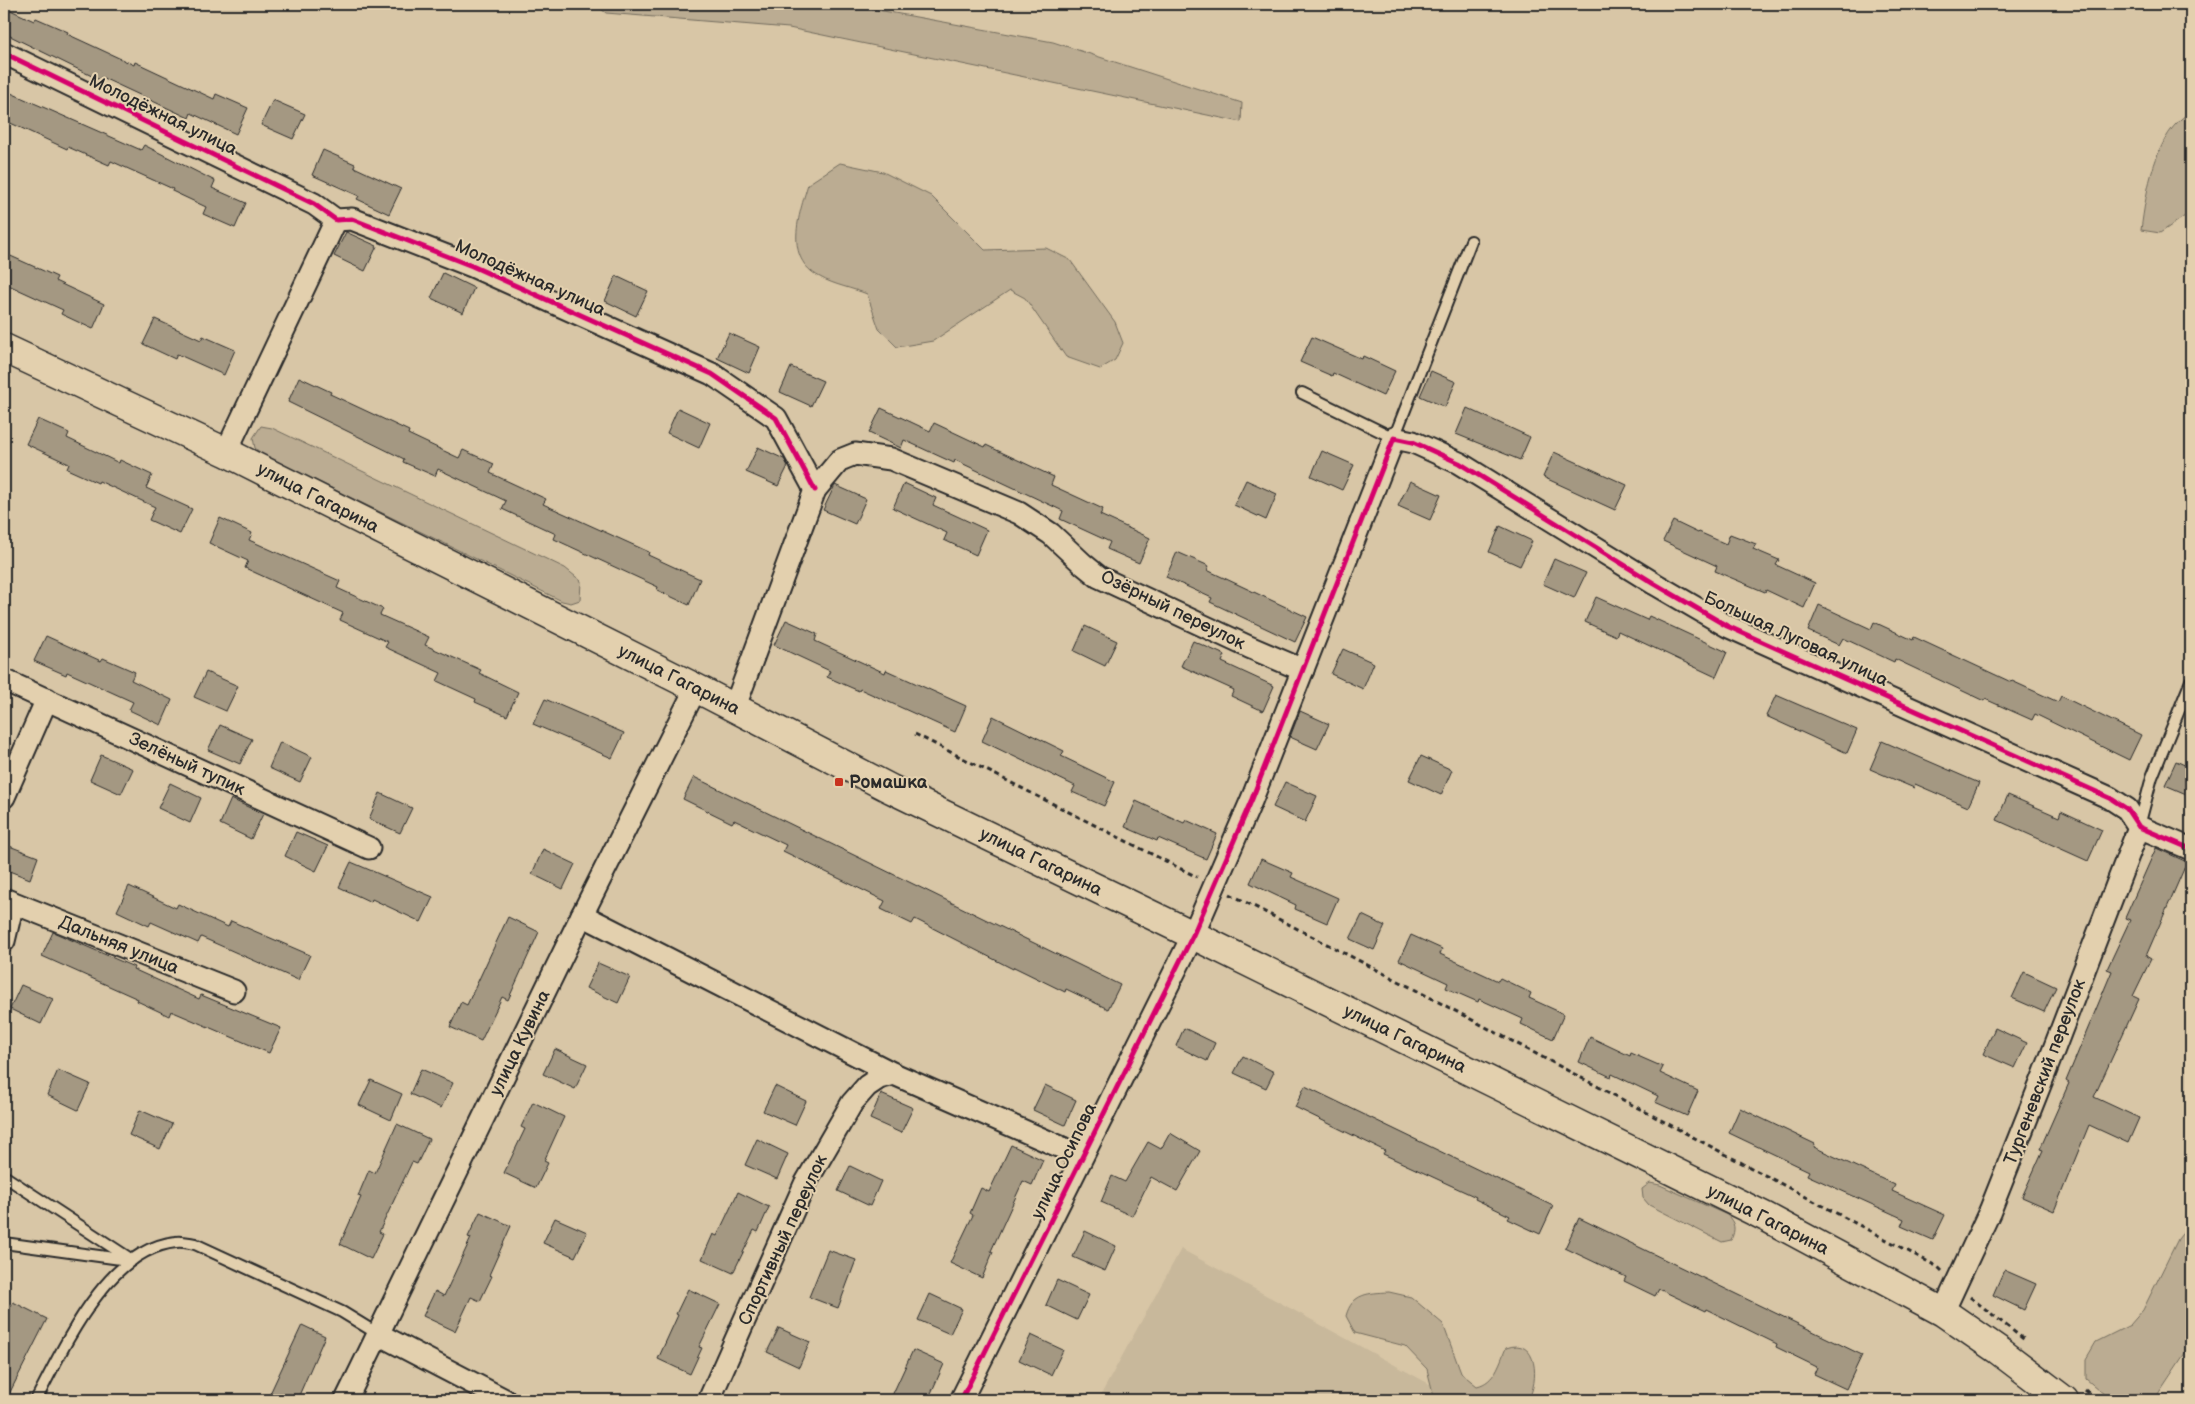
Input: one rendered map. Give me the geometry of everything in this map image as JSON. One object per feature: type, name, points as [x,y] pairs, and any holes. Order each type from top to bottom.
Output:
[{"type":"main road","name":"улица Гагарина","points":[[4,348],[226,452],[696,688],[891,789],[1193,935],[1766,1217],[1943,1312],[1998,1350],[2073,1394]]},
{"type":"street","name":"Молодёжная улица","points":[[4,53],[314,204],[336,220],[352,219],[472,266],[712,374],[776,418],[815,490]]},
{"type":"street","points":[[226,452],[336,220]]},
{"type":"street","name":"улица Осипова","points":[[961,1400],[1081,1156],[1193,935],[1252,799],[1394,438]]},
{"type":"street","name":"Большая Луговая улица","points":[[1394,438],[1413,442],[1459,463],[1655,584],[1727,626],[2110,798],[2127,809],[2139,827]]},
{"type":"street","name":"Озёрный переулок","points":[[734,709],[815,490],[840,460],[855,454],[891,459],[1019,513],[1051,534],[1099,577],[1250,648],[1304,670]]},
{"type":"street","name":"Зелёный тупик","points":[[4,680],[369,848]]},
{"type":"street","name":"улица Кувина","points":[[346,1400],[582,915],[696,688]]},
{"type":"street","points":[[4,796],[46,699]]},
{"type":"street","points":[[2139,827],[2191,849]]},
{"type":"street","name":"Тургеневский переулок","points":[[1943,1312],[1994,1202],[2139,827]]},
{"type":"street","points":[[4,941],[8,901]]},
{"type":"street","name":"Дальняя улица","points":[[8,901],[234,991]]},
{"type":"street","points":[[582,915],[894,1074],[1081,1156]]},
{"type":"street","name":"Спортивный переулок","points":[[709,1400],[810,1176],[852,1103],[866,1086],[879,1078],[894,1074]]},
{"type":"street","points":[[378,1334],[505,1400]]},
{"type":"lane","points":[[1302,393],[1394,438],[1471,240]]},
{"type":"lane","points":[[2139,827],[2152,777],[2191,681]]},
{"type":"lane","points":[[4,1176],[132,1260]]},
{"type":"lane","points":[[36,1400],[79,1320],[108,1282],[132,1260],[158,1245],[177,1242],[195,1244],[342,1312],[378,1334]]},
{"type":"lane","points":[[4,1243],[132,1260]]},
{"type":"path","points":[[915,734],[1412,988],[1938,1267],[1955,1286],[1994,1314],[2031,1345]]},
{"type":"path","points":[[2073,1394],[2097,1400]]},
{"type":"shaded area","points":[[595,4],[845,4],[1053,42],[1242,103],[1241,122],[789,28],[606,13]]},
{"type":"shaded area","points":[[2191,112],[2191,212],[2160,233],[2141,230],[2154,164],[2169,133],[2179,121]]},
{"type":"shaded area","points":[[840,163],[883,172],[931,196],[985,250],[1046,248],[1070,260],[1115,322],[1123,343],[1115,360],[1100,369],[1066,357],[1025,298],[1010,290],[933,341],[897,347],[879,329],[867,294],[820,277],[808,269],[801,259],[797,235],[798,222],[808,184]]},
{"type":"shaded area","points":[[261,426],[272,428],[565,568],[581,581],[580,600],[571,603],[562,601],[262,454],[255,448],[253,438]]},
{"type":"shaded area","points":[[1650,1183],[1660,1185],[1727,1215],[1734,1226],[1731,1240],[1722,1242],[1649,1205],[1643,1198],[1642,1189]]},
{"type":"shaded area","points":[[2191,1223],[2191,1344],[2154,1400],[2111,1400],[2086,1379],[2086,1359],[2096,1342],[2130,1325],[2143,1310],[2178,1239]]},
{"type":"shaded area","points":[[1181,1249],[1459,1400],[1098,1400]]},
{"type":"shaded area","points":[[1389,1292],[1411,1297],[1443,1324],[1461,1373],[1477,1386],[1488,1381],[1492,1376],[1506,1348],[1517,1346],[1525,1349],[1530,1354],[1534,1363],[1535,1372],[1532,1392],[1528,1400],[1432,1400],[1434,1397],[1427,1369],[1405,1346],[1355,1333],[1346,1316],[1352,1303],[1362,1296]]},
{"type":"building","points":[[4,7],[34,21],[36,18],[68,32],[67,34],[134,65],[135,62],[214,99],[216,94],[248,108],[236,134],[191,113],[189,118],[101,77],[100,80],[4,33]]},
{"type":"building","points":[[4,90],[141,150],[144,145],[215,181],[212,188],[246,203],[235,228],[203,214],[206,207],[172,191],[173,189],[111,161],[109,165],[68,147],[67,149],[4,120]]},
{"type":"building","points":[[273,100],[305,114],[293,139],[261,125]]},
{"type":"building","points":[[323,150],[355,164],[354,167],[401,189],[389,214],[357,199],[359,196],[312,175]]},
{"type":"building","points":[[346,232],[377,246],[365,271],[334,256]]},
{"type":"building","points":[[4,253],[57,277],[55,281],[104,304],[93,329],[61,314],[63,310],[4,283]]},
{"type":"building","points":[[443,273],[474,288],[463,313],[431,298]]},
{"type":"building","points":[[616,276],[648,291],[636,316],[605,301]]},
{"type":"building","points":[[155,319],[201,340],[203,336],[235,350],[224,375],[177,354],[175,359],[143,344]]},
{"type":"building","points":[[729,333],[760,347],[749,373],[717,358]]},
{"type":"building","points":[[1312,337],[1362,359],[1363,356],[1395,371],[1383,396],[1333,373],[1332,376],[1300,362]]},
{"type":"building","points":[[791,367],[823,381],[811,406],[780,392]]},
{"type":"building","points":[[1431,371],[1456,382],[1445,407],[1420,396]]},
{"type":"building","points":[[299,377],[331,392],[330,394],[409,431],[408,434],[459,458],[463,450],[494,464],[490,473],[546,499],[543,504],[649,552],[648,555],[700,579],[689,605],[657,590],[658,587],[554,539],[556,534],[502,509],[506,501],[438,469],[435,476],[403,462],[404,459],[288,402]]},
{"type":"building","points":[[678,408],[710,423],[699,448],[667,433]]},
{"type":"building","points":[[881,408],[930,431],[934,423],[1054,477],[1051,485],[1103,509],[1100,515],[1150,538],[1139,563],[1107,549],[1110,542],[1060,519],[1063,511],[955,460],[954,463],[904,440],[901,448],[869,433]]},
{"type":"building","points":[[1467,408],[1530,437],[1520,460],[1456,434]]},
{"type":"building","points":[[38,419],[69,433],[67,438],[119,463],[120,460],[152,475],[146,488],[192,509],[180,534],[149,520],[155,507],[99,481],[98,483],[67,469],[69,464],[26,444]]},
{"type":"building","points":[[758,447],[784,459],[788,466],[778,486],[746,472]]},
{"type":"building","points":[[1322,451],[1354,465],[1342,490],[1311,476]]},
{"type":"building","points":[[1554,452],[1627,485],[1615,510],[1543,477]]},
{"type":"building","points":[[1246,480],[1277,494],[1266,520],[1234,505]]},
{"type":"building","points":[[1410,481],[1441,495],[1430,520],[1398,506]]},
{"type":"building","points":[[904,483],[936,498],[933,505],[987,530],[976,555],[944,540],[947,533],[893,508]]},
{"type":"building","points":[[835,485],[866,499],[855,524],[823,510]]},
{"type":"building","points":[[220,518],[252,533],[249,540],[340,581],[337,588],[383,609],[380,615],[429,637],[425,645],[481,670],[479,673],[518,692],[507,716],[475,702],[476,699],[437,681],[441,673],[385,647],[388,642],[340,620],[343,613],[245,568],[248,561],[209,543]]},
{"type":"building","points":[[1673,521],[1726,544],[1730,534],[1756,544],[1753,549],[1779,560],[1776,565],[1815,583],[1804,608],[1766,590],[1765,592],[1715,571],[1717,566],[1663,541]]},
{"type":"building","points":[[1500,526],[1532,541],[1520,566],[1489,552]]},
{"type":"building","points":[[1177,552],[1209,566],[1207,570],[1307,617],[1295,642],[1210,602],[1212,598],[1166,577]]},
{"type":"building","points":[[1554,559],[1586,573],[1574,598],[1543,584]]},
{"type":"building","points":[[1596,597],[1647,620],[1649,616],[1727,652],[1716,677],[1618,631],[1616,636],[1585,622]]},
{"type":"building","points":[[1819,605],[1871,629],[1874,622],[1913,640],[1914,637],[2058,702],[2061,696],[2141,735],[2129,760],[2035,714],[2032,720],[1985,699],[1984,701],[1895,659],[1894,662],[1843,638],[1839,645],[1808,631]]},
{"type":"building","points":[[786,620],[817,634],[815,641],[885,673],[886,670],[966,706],[955,732],[860,689],[859,691],[827,677],[830,671],[774,645]]},
{"type":"building","points":[[1085,626],[1117,641],[1105,666],[1074,651]]},
{"type":"building","points":[[46,636],[101,661],[103,658],[135,672],[131,680],[172,700],[161,725],[129,710],[133,702],[67,672],[66,675],[34,661]]},
{"type":"building","points":[[1193,641],[1225,655],[1222,662],[1274,686],[1263,711],[1231,696],[1234,690],[1181,666]]},
{"type":"building","points":[[1343,649],[1374,663],[1363,689],[1331,674]]},
{"type":"building","points":[[206,672],[238,686],[226,711],[194,697]]},
{"type":"building","points":[[1776,695],[1857,730],[1847,753],[1766,716]]},
{"type":"building","points":[[545,699],[624,733],[612,758],[533,724]]},
{"type":"building","points":[[1300,711],[1329,724],[1317,749],[1290,737]]},
{"type":"building","points":[[993,716],[1064,751],[1061,756],[1115,782],[1104,806],[1072,792],[1075,786],[982,741]]},
{"type":"building","points":[[220,725],[252,739],[240,764],[208,750]]},
{"type":"building","points":[[1882,741],[1979,783],[1968,807],[1915,784],[1914,788],[1870,769]]},
{"type":"building","points":[[280,742],[312,757],[300,782],[269,768]]},
{"type":"building","points":[[101,755],[133,769],[121,794],[90,780]]},
{"type":"building","points":[[1421,756],[1452,770],[1441,795],[1409,780]]},
{"type":"building","points":[[2176,761],[2191,768],[2191,796],[2165,785]]},
{"type":"building","points":[[694,777],[1120,985],[1108,1009],[1066,989],[1065,992],[1014,967],[1013,969],[915,919],[912,924],[881,909],[885,901],[783,851],[786,845],[734,820],[732,823],[683,799]]},
{"type":"building","points":[[1285,782],[1317,796],[1305,822],[1273,807]]},
{"type":"building","points":[[170,783],[201,798],[190,823],[158,808]]},
{"type":"building","points":[[380,793],[412,808],[400,833],[369,819]]},
{"type":"building","points":[[2008,795],[2059,817],[2061,811],[2102,830],[2088,861],[1997,820]]},
{"type":"building","points":[[231,799],[263,814],[251,839],[220,824]]},
{"type":"building","points":[[1136,801],[1184,823],[1186,820],[1217,834],[1206,859],[1158,838],[1157,841],[1125,827]]},
{"type":"building","points":[[296,832],[328,846],[316,871],[285,856]]},
{"type":"building","points":[[4,844],[38,857],[30,879],[4,869]]},
{"type":"building","points":[[2156,848],[2187,862],[2146,956],[2151,959],[2133,996],[2139,999],[2094,1097],[2139,1118],[2128,1143],[2089,1125],[2054,1211],[2022,1197],[2043,1150],[2040,1149],[2069,1083],[2066,1081],[2112,971],[2107,969],[2130,920],[2125,918]]},
{"type":"building","points":[[543,849],[575,864],[563,889],[532,874]]},
{"type":"building","points":[[1261,859],[1293,873],[1291,877],[1338,898],[1327,923],[1295,909],[1296,905],[1250,883]]},
{"type":"building","points":[[351,862],[433,897],[421,922],[372,899],[371,902],[339,887]]},
{"type":"building","points":[[129,886],[176,908],[178,904],[228,927],[231,921],[310,955],[298,980],[201,937],[198,943],[151,922],[149,926],[117,911]]},
{"type":"building","points":[[1362,915],[1385,926],[1374,950],[1350,939]]},
{"type":"building","points":[[508,917],[539,932],[508,1000],[502,997],[481,1041],[450,1027],[461,1002],[467,1005]]},
{"type":"building","points":[[53,932],[134,967],[133,969],[199,999],[201,995],[281,1028],[269,1053],[171,1011],[169,1016],[137,1001],[138,999],[42,956]]},
{"type":"building","points":[[1411,935],[1442,949],[1440,954],[1498,981],[1500,978],[1531,993],[1529,998],[1564,1014],[1553,1039],[1521,1024],[1523,1019],[1479,999],[1478,1002],[1446,988],[1448,983],[1399,960]]},
{"type":"building","points":[[598,963],[630,977],[618,1003],[586,988]]},
{"type":"building","points":[[2024,972],[2056,987],[2044,1012],[2012,998]]},
{"type":"building","points":[[21,985],[53,999],[41,1024],[10,1009]]},
{"type":"building","points":[[1184,1028],[1215,1043],[1207,1061],[1176,1046]]},
{"type":"building","points":[[1995,1028],[2027,1043],[2015,1068],[1983,1054]]},
{"type":"building","points":[[1590,1037],[1630,1056],[1631,1053],[1663,1067],[1660,1073],[1698,1091],[1687,1116],[1655,1102],[1658,1096],[1612,1074],[1611,1077],[1579,1062]]},
{"type":"building","points":[[555,1049],[587,1064],[575,1089],[543,1074]]},
{"type":"building","points":[[1243,1056],[1274,1072],[1266,1088],[1234,1073]]},
{"type":"building","points":[[421,1069],[453,1083],[441,1108],[410,1094]]},
{"type":"building","points":[[58,1070],[90,1084],[78,1110],[47,1095]]},
{"type":"building","points":[[371,1080],[402,1094],[391,1120],[359,1105]]},
{"type":"building","points":[[1045,1085],[1076,1100],[1065,1125],[1033,1110]]},
{"type":"building","points":[[775,1086],[806,1101],[795,1125],[763,1111]]},
{"type":"building","points":[[1305,1086],[1553,1206],[1540,1234],[1508,1219],[1510,1216],[1475,1199],[1476,1197],[1383,1154],[1385,1151],[1295,1107]]},
{"type":"building","points":[[881,1094],[913,1108],[901,1133],[870,1119]]},
{"type":"building","points":[[533,1102],[564,1117],[544,1161],[548,1163],[536,1188],[504,1173],[525,1129],[521,1127]]},
{"type":"building","points":[[1740,1108],[1815,1144],[1814,1147],[1895,1185],[1892,1191],[1945,1215],[1933,1240],[1901,1226],[1904,1219],[1807,1175],[1809,1171],[1729,1133]]},
{"type":"building","points":[[140,1110],[172,1124],[160,1149],[129,1135]]},
{"type":"building","points":[[397,1124],[429,1139],[417,1164],[412,1162],[379,1232],[383,1234],[371,1259],[340,1244],[361,1197],[358,1196],[369,1170],[375,1173]]},
{"type":"building","points":[[1170,1133],[1200,1151],[1177,1191],[1151,1177],[1132,1216],[1101,1202],[1112,1176],[1125,1182],[1148,1142],[1161,1149]]},
{"type":"building","points":[[757,1139],[788,1154],[777,1179],[745,1165]]},
{"type":"building","points":[[1011,1145],[1043,1160],[1032,1185],[1023,1181],[991,1251],[993,1252],[982,1278],[950,1263],[973,1215],[970,1213],[981,1188],[989,1192]]},
{"type":"building","points":[[850,1166],[881,1181],[870,1206],[838,1191]]},
{"type":"building","points":[[738,1192],[769,1207],[758,1232],[754,1230],[733,1273],[702,1259],[713,1234],[717,1236]]},
{"type":"building","points":[[480,1212],[511,1226],[489,1275],[492,1276],[480,1301],[471,1297],[455,1331],[423,1316],[435,1291],[444,1296],[471,1238],[468,1237]]},
{"type":"building","points":[[555,1218],[587,1232],[575,1257],[543,1243]]},
{"type":"building","points":[[1579,1218],[1862,1355],[1846,1389],[1814,1374],[1817,1367],[1776,1347],[1777,1344],[1706,1309],[1705,1311],[1659,1289],[1655,1296],[1624,1281],[1626,1277],[1565,1248]]},
{"type":"building","points":[[1085,1231],[1116,1246],[1105,1271],[1073,1257]]},
{"type":"building","points":[[828,1250],[856,1260],[838,1308],[809,1297]]},
{"type":"building","points":[[2004,1270],[2036,1284],[2024,1310],[1993,1295]]},
{"type":"building","points":[[1057,1280],[1089,1295],[1077,1320],[1046,1305]]},
{"type":"building","points":[[688,1289],[720,1304],[699,1347],[702,1348],[690,1374],[658,1359]]},
{"type":"building","points":[[930,1294],[962,1309],[950,1334],[918,1320]]},
{"type":"building","points":[[13,1302],[47,1319],[6,1400],[4,1400],[4,1320]]},
{"type":"building","points":[[302,1325],[325,1336],[297,1400],[267,1400]]},
{"type":"building","points":[[779,1328],[810,1342],[799,1367],[767,1352]]},
{"type":"building","points":[[1031,1335],[1063,1350],[1051,1375],[1019,1360]]},
{"type":"building","points":[[913,1350],[944,1364],[928,1400],[890,1400]]},
{"type":"cycle path","points":[[4,53],[314,204],[336,220],[352,219],[472,266],[712,374],[776,418],[815,490]]},
{"type":"cycle path","points":[[961,1400],[1193,935],[1252,799],[1394,438],[1413,442],[1459,463],[1655,584],[1727,626],[2110,798],[2127,809],[2139,827],[2191,849]]},
{"type":"place","name":"Ромашка","points":[[839,782]]}]
